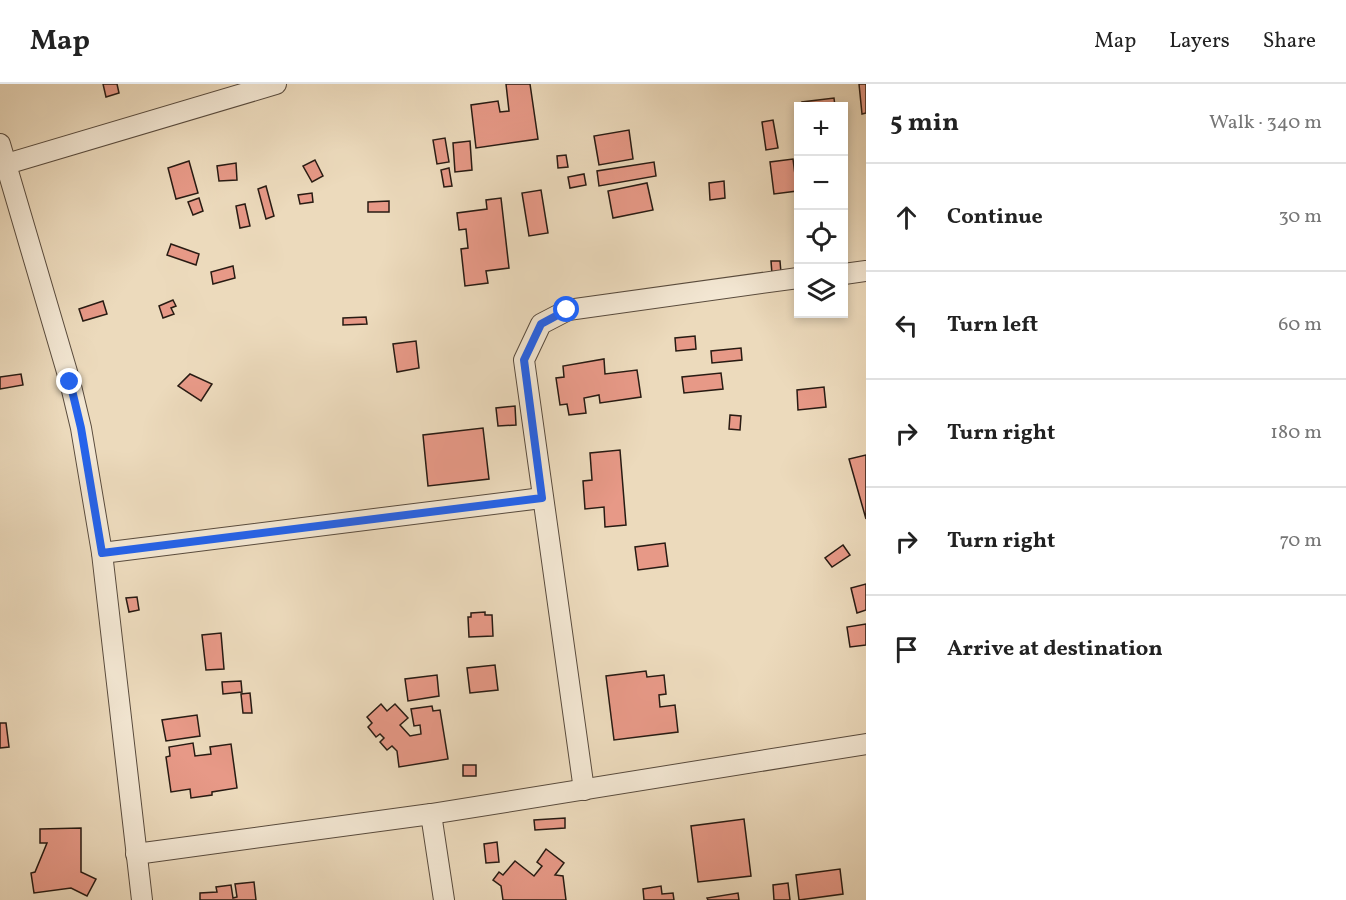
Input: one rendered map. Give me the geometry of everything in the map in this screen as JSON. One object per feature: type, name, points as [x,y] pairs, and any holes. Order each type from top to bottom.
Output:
[{"type":"street","points":[[3,165],[276,84]]},
{"type":"street","points":[[0,144],[3,165],[70,382],[81,428],[102,553],[142,900]]},
{"type":"street","points":[[848,273],[866,271]]},
{"type":"street","points":[[584,790],[524,360],[541,324],[567,310],[794,279]]},
{"type":"street","points":[[102,553],[542,498]]},
{"type":"street","points":[[136,854],[431,814],[866,744]]},
{"type":"street","points":[[431,814],[444,900]]},
{"type":"building","points":[[103,84],[117,84],[119,93],[106,97]]},
{"type":"building","points":[[506,84],[530,84],[538,139],[476,148],[471,105],[498,101],[500,112],[509,111]]},
{"type":"building","points":[[859,84],[866,84],[866,113],[862,114]]},
{"type":"building","points":[[834,98],[834,102],[802,102]]},
{"type":"building","points":[[773,120],[778,148],[766,150],[762,122]]},
{"type":"building","points":[[629,130],[633,159],[599,165],[594,136]]},
{"type":"building","points":[[445,138],[449,162],[437,164],[433,140]]},
{"type":"building","points":[[470,141],[472,170],[455,172],[453,143]]},
{"type":"building","points":[[566,155],[568,167],[558,168],[557,156]]},
{"type":"building","points":[[793,159],[794,191],[774,194],[770,162]]},
{"type":"building","points":[[315,160],[323,176],[312,182],[303,166]]},
{"type":"building","points":[[189,161],[198,193],[176,199],[168,168]]},
{"type":"building","points":[[654,162],[656,176],[599,186],[597,171]]},
{"type":"building","points":[[236,163],[237,180],[219,181],[217,166]]},
{"type":"building","points":[[449,168],[452,186],[444,187],[441,170]]},
{"type":"building","points":[[584,174],[586,185],[570,188],[568,177]]},
{"type":"building","points":[[724,181],[725,198],[710,200],[709,183]]},
{"type":"building","points":[[647,183],[653,210],[613,218],[608,191]]},
{"type":"building","points":[[266,186],[274,216],[266,219],[258,189]]},
{"type":"building","points":[[541,190],[548,233],[529,236],[522,193]]},
{"type":"building","points":[[312,193],[313,202],[300,204],[298,195]]},
{"type":"building","points":[[199,198],[203,211],[193,215],[188,202]]},
{"type":"building","points":[[501,198],[509,268],[486,271],[488,283],[465,286],[461,249],[468,248],[466,229],[459,230],[457,213],[487,209],[486,200]]},
{"type":"building","points":[[389,201],[389,212],[368,212],[368,202]]},
{"type":"building","points":[[245,204],[250,226],[240,228],[236,206]]},
{"type":"building","points":[[171,244],[199,254],[196,265],[167,255]]},
{"type":"building","points":[[771,261],[780,261],[781,273],[772,274]]},
{"type":"building","points":[[233,266],[235,278],[213,284],[211,272]]},
{"type":"building","points":[[173,300],[176,306],[171,308],[174,314],[163,318],[159,306]]},
{"type":"building","points":[[103,301],[107,314],[83,321],[79,309]]},
{"type":"building","points":[[366,317],[367,324],[343,325],[343,318]]},
{"type":"building","points":[[695,336],[696,349],[676,351],[675,338]]},
{"type":"building","points":[[416,341],[419,368],[397,372],[393,344]]},
{"type":"building","points":[[741,348],[742,360],[712,363],[711,351]]},
{"type":"building","points":[[604,359],[605,374],[637,370],[641,397],[600,403],[599,395],[584,398],[586,413],[569,415],[567,404],[560,405],[556,378],[564,377],[563,366]]},
{"type":"building","points":[[721,373],[723,389],[684,393],[682,377]]},
{"type":"building","points":[[21,374],[23,385],[0,389],[0,377]]},
{"type":"building","points":[[190,374],[212,384],[201,401],[178,386]]},
{"type":"building","points":[[824,387],[826,407],[798,410],[797,390]]},
{"type":"building","points":[[515,406],[516,425],[498,426],[496,408]]},
{"type":"building","points":[[730,415],[741,416],[740,430],[729,429]]},
{"type":"building","points":[[483,428],[489,479],[428,486],[423,435]]},
{"type":"building","points":[[620,450],[626,525],[605,527],[604,507],[585,509],[583,481],[592,480],[590,453]]},
{"type":"building","points":[[866,455],[866,519],[849,459]]},
{"type":"building","points":[[665,543],[668,566],[638,570],[635,547]]},
{"type":"building","points":[[843,545],[850,555],[832,567],[825,558]]},
{"type":"building","points":[[866,584],[866,610],[857,613],[851,588]]},
{"type":"building","points":[[137,597],[139,610],[129,612],[126,598]]},
{"type":"building","points":[[485,612],[485,615],[492,615],[493,636],[469,637],[468,617],[471,617],[471,613]]},
{"type":"building","points":[[866,624],[866,645],[850,647],[847,627]]},
{"type":"building","points":[[221,633],[224,669],[206,670],[202,635]]},
{"type":"building","points":[[495,665],[498,690],[470,693],[467,668]]},
{"type":"building","points":[[646,671],[647,677],[664,675],[666,694],[659,695],[660,707],[675,705],[678,732],[614,740],[606,676]]},
{"type":"building","points":[[437,675],[439,696],[408,701],[405,679]]},
{"type":"building","points":[[241,681],[242,692],[223,694],[222,682]]},
{"type":"building","points":[[250,693],[252,713],[243,713],[241,694]]},
{"type":"building","points":[[381,704],[387,711],[395,704],[408,718],[400,725],[410,736],[421,734],[420,725],[414,726],[411,709],[432,706],[433,711],[440,710],[448,759],[399,767],[397,751],[392,746],[387,750],[380,742],[384,738],[380,734],[376,737],[368,727],[372,723],[367,717]]},
{"type":"building","points":[[197,715],[200,736],[166,741],[162,720]]},
{"type":"building","points":[[0,723],[6,723],[9,747],[0,748]]},
{"type":"building","points":[[193,743],[195,756],[211,754],[210,747],[231,744],[237,788],[191,798],[190,789],[171,792],[166,757],[170,756],[169,747]]},
{"type":"building","points":[[463,765],[476,765],[476,776],[463,776]]},
{"type":"building","points":[[565,818],[565,828],[535,830],[534,820]]},
{"type":"building","points":[[744,819],[751,876],[698,882],[691,826]]},
{"type":"building","points":[[81,828],[81,872],[96,879],[87,896],[71,888],[34,893],[31,873],[35,872],[47,843],[40,843],[40,829]]},
{"type":"building","points":[[497,842],[499,862],[486,863],[484,844]]},
{"type":"building","points":[[546,849],[564,863],[555,875],[563,876],[566,900],[503,900],[501,886],[493,880],[499,872],[503,875],[515,861],[534,876],[542,866],[537,862]]},
{"type":"building","points":[[840,869],[843,894],[799,900],[796,875]]},
{"type":"building","points":[[254,882],[256,900],[200,900],[200,893],[217,892],[216,887],[231,885],[233,898],[237,897],[235,884]]},
{"type":"building","points":[[788,883],[790,900],[774,900],[773,885]]},
{"type":"building","points":[[661,886],[662,894],[673,893],[674,900],[644,900],[643,889]]},
{"type":"building","points":[[738,893],[739,900],[708,900],[707,898]]},
{"type":"route","points":[[70,382],[81,428],[102,553],[542,498],[524,360],[541,324],[567,310]]}]
